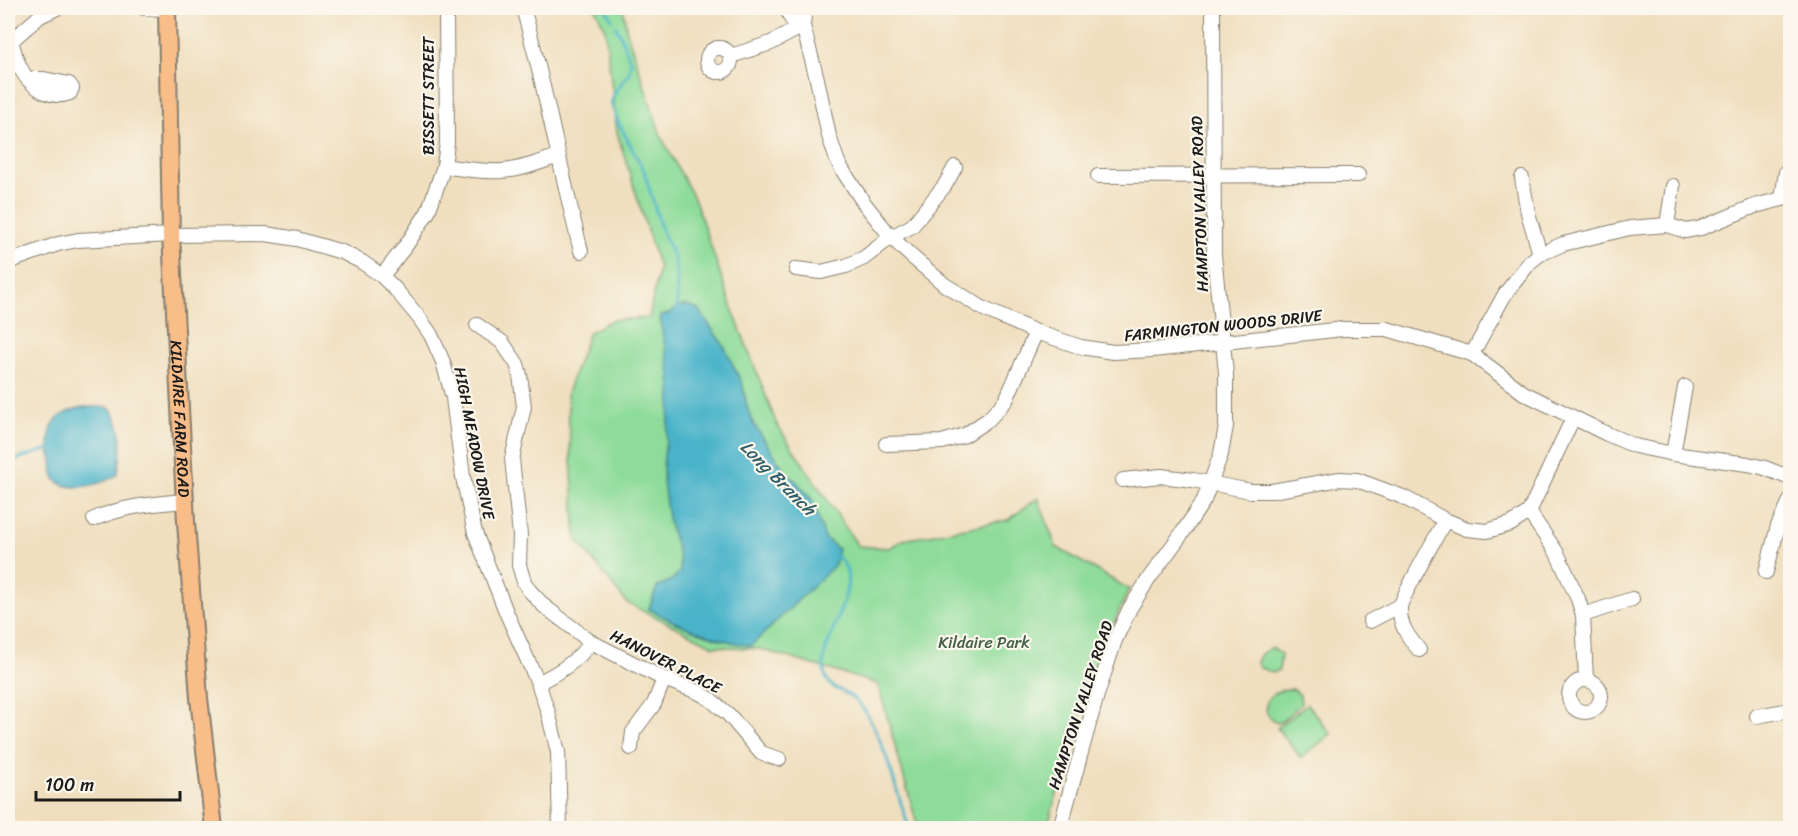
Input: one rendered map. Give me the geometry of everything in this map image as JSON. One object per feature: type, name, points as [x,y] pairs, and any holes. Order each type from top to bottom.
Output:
[{"type":"main road","name":"KILDAIRE FARM ROAD","points":[[167,8],[171,235],[190,599],[214,828]]},
{"type":"street","points":[[29,79],[19,67],[9,42],[38,12],[57,8]]},
{"type":"street","points":[[144,8],[167,8]]},
{"type":"street","name":"BISSETT STREET","points":[[382,276],[428,212],[444,166],[447,143],[446,8]]},
{"type":"street","points":[[523,8],[581,251]]},
{"type":"street","name":"FARMINGTON WOODS DRIVE","points":[[786,8],[792,20],[803,26]]},
{"type":"street","name":"FARMINGTON WOODS DRIVE","points":[[802,8],[803,26],[829,136],[837,160],[864,203],[891,237],[945,285],[984,309],[1036,332],[1081,346],[1113,352],[1153,350],[1343,329],[1387,329],[1472,354],[1524,393],[1635,446],[1673,454],[1748,464],[1791,478]]},
{"type":"street","name":"HAMPTON VALLEY ROAD","points":[[1060,828],[1115,639],[1130,608],[1204,500],[1221,454],[1226,426],[1227,395],[1214,264],[1213,8]]},
{"type":"street","points":[[731,56],[771,43],[803,26]]},
{"type":"street","points":[[444,166],[477,171],[504,171],[558,156]]},
{"type":"street","points":[[796,269],[821,272],[846,266],[864,258],[891,237],[912,226],[945,184],[955,167]]},
{"type":"street","points":[[1472,354],[1505,294],[1530,262],[1540,254],[1563,244],[1651,225],[1667,225],[1686,231],[1701,228],[1755,206],[1786,198],[1786,172],[1791,171]]},
{"type":"street","points":[[1098,176],[1358,175]]},
{"type":"street","points":[[1522,178],[1528,213],[1540,254]]},
{"type":"street","points":[[1667,225],[1673,186]]},
{"type":"street","name":"HIGH MEADOW DRIVE","points":[[8,262],[58,244],[78,240],[171,235],[266,234],[297,239],[342,252],[382,276],[396,290],[430,334],[443,362],[453,399],[463,477],[475,533],[548,712],[558,752],[560,828]]},
{"type":"street","name":"HANOVER PLACE","points":[[477,325],[502,342],[517,364],[522,387],[524,407],[512,459],[520,535],[519,565],[524,582],[544,606],[591,642],[664,679],[710,699],[729,715],[761,753],[779,759]]},
{"type":"street","points":[[886,444],[942,442],[965,435],[989,419],[1006,400],[1036,332]]},
{"type":"street","points":[[1673,454],[1685,387]]},
{"type":"street","points":[[1123,480],[1161,476],[1251,491],[1272,491],[1340,479],[1358,480],[1403,497],[1467,529],[1487,531],[1511,524],[1529,512],[1573,418]]},
{"type":"street","points":[[94,519],[113,511],[137,506],[185,501]]},
{"type":"street","points":[[1766,572],[1778,526],[1791,501]]},
{"type":"street","points":[[1529,512],[1557,554],[1578,599],[1583,615],[1586,680]]},
{"type":"street","points":[[1370,621],[1399,606],[1445,520]]},
{"type":"street","points":[[1583,615],[1632,599]]},
{"type":"street","points":[[1399,606],[1401,622],[1410,640],[1419,650]]},
{"type":"street","name":"HANOVER PLACE","points":[[537,682],[576,660],[591,642]]},
{"type":"street","points":[[631,748],[633,732],[654,704],[664,679]]},
{"type":"street","points":[[1756,716],[1791,710]]},
{"type":"green space","name":"Kildaire Park","points":[[595,8],[623,8],[627,33],[661,136],[695,200],[732,308],[777,425],[858,546],[889,548],[903,540],[1008,520],[1038,498],[1056,547],[1129,589],[1088,688],[1047,828],[918,828],[878,684],[760,649],[714,646],[627,603],[576,539],[567,393],[589,332],[612,320],[649,318],[659,268],[617,132],[605,29]]},
{"type":"green space","points":[[1272,648],[1281,654],[1279,670],[1273,673],[1260,668],[1257,663],[1262,653]]},
{"type":"green space","points":[[1293,689],[1300,695],[1301,704],[1278,723],[1268,715],[1266,705],[1268,700],[1276,692]]},
{"type":"green space","points":[[1307,704],[1331,734],[1301,758],[1277,728]]},
{"type":"water","points":[[686,305],[698,309],[724,346],[743,386],[753,423],[785,471],[812,500],[825,538],[838,549],[835,565],[751,646],[698,632],[649,609],[657,587],[670,581],[680,572],[669,522],[663,478],[671,384],[660,316]]},
{"type":"water","points":[[82,407],[108,407],[120,429],[121,448],[117,475],[104,482],[78,487],[62,484],[53,476],[49,440],[56,420],[67,412]]},
{"type":"waterway","name":"Long Branch","points":[[605,8],[612,19]]},
{"type":"waterway","name":"Long Branch","points":[[616,27],[631,63],[629,73],[615,92],[611,103],[617,120],[644,171],[660,225],[674,258],[677,307]]},
{"type":"waterway","points":[[8,462],[49,449]]},
{"type":"waterway","name":"Long Branch","points":[[834,555],[844,564],[848,575],[847,588],[827,645],[824,670],[831,685],[857,701],[869,718],[886,756],[908,825]]}]
